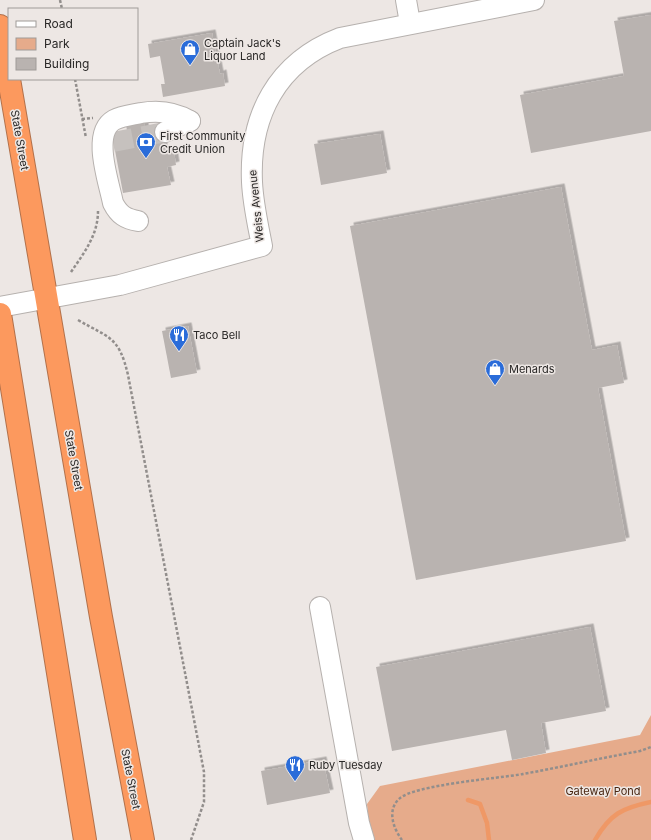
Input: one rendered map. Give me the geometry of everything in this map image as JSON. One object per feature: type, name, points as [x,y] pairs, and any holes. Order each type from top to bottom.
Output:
[{"type":"highway","name":"State Street","points":[[0,26],[8,73]]},
{"type":"highway","name":"State Street","points":[[9,80],[101,617],[142,840]]},
{"type":"highway","points":[[0,314],[85,840]]},
{"type":"street","points":[[406,0],[410,23]]},
{"type":"street","name":"Weiss Avenue","points":[[0,307],[120,285],[262,246],[254,203],[252,165],[256,130],[271,94],[295,64],[327,43],[354,34],[534,0]]},
{"type":"street","points":[[138,221],[125,218],[116,209],[111,145],[102,147],[103,132],[114,120],[136,114],[160,111],[178,115],[197,122],[164,128]]},
{"type":"street","points":[[320,607],[359,823],[364,840]]},
{"type":"path","points":[[75,80],[87,143]]},
{"type":"path","points":[[71,272],[97,229],[97,204]]},
{"type":"path","points":[[78,320],[107,335],[113,341],[124,359],[128,375],[204,772],[204,802],[192,840]]},
{"type":"path","points":[[402,840],[392,819],[392,808],[399,798],[411,792],[482,779],[522,774],[640,751],[651,747]]},
{"type":"green space","name":"Gateway Pond","points":[[651,715],[651,840],[375,840],[369,825],[367,804],[380,786],[640,735]]},
{"type":"building","points":[[651,15],[651,131],[531,153],[520,95],[624,76],[614,21]]},
{"type":"building","name":"Captain Jack's Liquor Land","points":[[212,33],[220,74],[223,73],[225,86],[163,97],[161,84],[165,84],[160,56],[150,58],[148,44]]},
{"type":"building","name":"First Community Credit Union","points":[[143,115],[147,138],[162,136],[165,154],[174,152],[176,165],[167,167],[171,185],[123,193],[114,145],[129,142],[125,119]]},
{"type":"building","points":[[380,134],[387,173],[321,185],[314,144]]},
{"type":"building","name":"Menards","points":[[561,187],[592,350],[617,345],[624,383],[598,388],[626,541],[416,580],[350,226]]},
{"type":"building","name":"Taco Bell","points":[[188,326],[197,373],[171,378],[162,331]]},
{"type":"building","points":[[590,627],[606,711],[541,723],[546,753],[512,760],[506,730],[392,751],[376,667]]},
{"type":"building","name":"Ruby Tuesday","points":[[323,760],[330,793],[267,805],[261,771]]},
{"type":"waterway","points":[[468,800],[480,804],[487,823],[489,840]]},
{"type":"waterway","points":[[595,840],[612,818],[624,810],[651,802]]},
{"type":"tunnel","points":[[113,142],[165,132]]},
{"type":"place","name":"Captain Jack's Liquor Land","points":[[190,66]]},
{"type":"place","name":"First Community Credit Union","points":[[146,159]]},
{"type":"place","name":"Taco Bell","points":[[179,352]]},
{"type":"place","name":"Menards","points":[[495,386]]},
{"type":"place","name":"Ruby Tuesday","points":[[295,782]]}]
